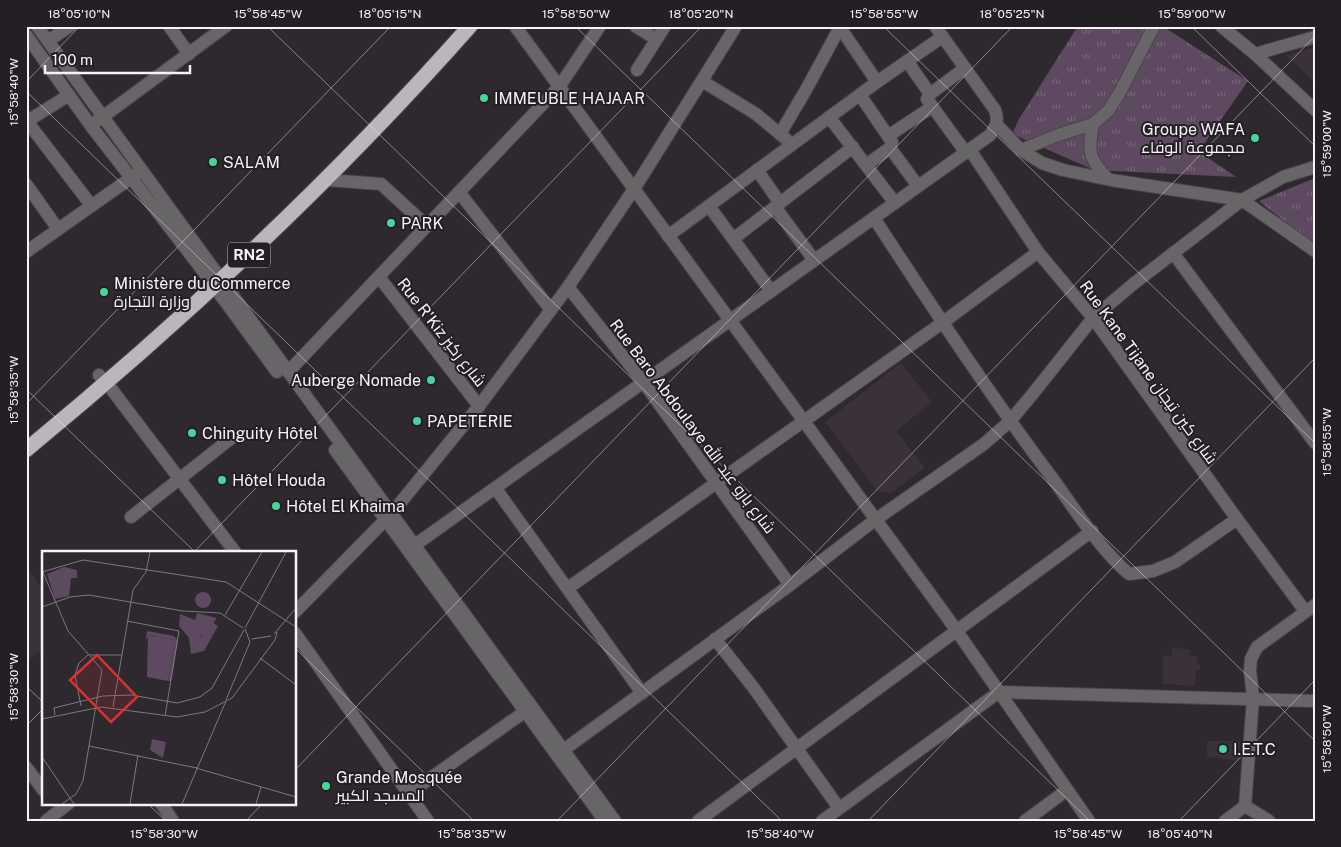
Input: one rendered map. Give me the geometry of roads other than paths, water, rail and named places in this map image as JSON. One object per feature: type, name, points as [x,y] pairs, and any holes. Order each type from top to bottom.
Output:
[{"type":"highway","name":"RN2","points":[[216,280],[386,107],[458,26]]},
{"type":"highway","name":"RN2","points":[[26,450],[327,180],[393,112],[470,26]]},
{"type":"highway","name":"RN2","points":[[26,437],[103,379]]},
{"type":"street","points":[[37,26],[103,117],[137,174],[389,516]]},
{"type":"street","points":[[48,41],[70,26]]},
{"type":"street","points":[[169,26],[189,54]]},
{"type":"street","points":[[91,126],[226,26]]},
{"type":"street","points":[[515,26],[957,631],[1089,821]]},
{"type":"street","points":[[288,372],[560,87],[600,26]]},
{"type":"street","points":[[635,26],[656,40]]},
{"type":"street","points":[[637,70],[665,26]]},
{"type":"street","points":[[296,611],[389,516],[479,406],[568,288],[634,189],[736,26]]},
{"type":"street","points":[[780,134],[807,88],[839,26],[876,82]]},
{"type":"street","points":[[1021,150],[1058,135],[1093,124],[1109,110],[1154,26]]},
{"type":"street","points":[[1221,26],[1255,54],[1315,110]]},
{"type":"street","points":[[411,548],[731,321],[771,290],[968,152],[990,135],[997,125],[998,118],[995,110],[938,32],[907,61],[791,144],[668,236]]},
{"type":"street","points":[[27,36],[91,126],[137,174]]},
{"type":"street","points":[[1255,54],[1315,37]]},
{"type":"street","name":"Rue Kane Tijane شارع كين تيجان","points":[[907,61],[931,100],[1038,252],[1092,318],[1237,519],[1310,608]]},
{"type":"street","points":[[866,165],[965,68]]},
{"type":"street","points":[[702,81],[756,114],[791,144]]},
{"type":"street","points":[[69,95],[27,121],[91,205]]},
{"type":"street","points":[[860,95],[918,186]]},
{"type":"street","points":[[829,117],[895,203]]},
{"type":"street","points":[[1093,124],[1090,146],[1092,155],[1095,165],[1108,179]]},
{"type":"street","points":[[997,125],[1021,150],[1042,163],[1063,170],[1242,200],[1315,251]]},
{"type":"street","points":[[734,239],[852,147]]},
{"type":"street","points":[[560,753],[876,520],[984,444],[1010,421],[1092,318],[1173,253],[1242,200],[1283,177],[1315,168]]},
{"type":"street","points":[[757,170],[814,260]]},
{"type":"street","points":[[27,250],[137,174]]},
{"type":"street","points":[[327,180],[381,184],[427,226]]},
{"type":"street","points":[[26,184],[58,229]]},
{"type":"street","points":[[459,192],[551,310]]},
{"type":"street","points":[[709,206],[771,290]]},
{"type":"street","points":[[874,218],[942,323],[1010,421],[1092,531],[1118,564],[1129,574],[1153,571],[1175,562],[1237,519]]},
{"type":"street","points":[[568,588],[942,323],[1038,252]]},
{"type":"street","points":[[1173,253],[1315,443]]},
{"type":"street","name":"Rue R'Kiz شارع ركيز","points":[[379,277],[479,406]]},
{"type":"street","points":[[216,280],[288,372],[411,548],[560,753],[615,821]]},
{"type":"street","name":"Rue Baro Abdoulaye شارع بارو عبد الله","points":[[568,288],[644,383],[790,585]]},
{"type":"street","points":[[103,379],[234,551]]},
{"type":"street","points":[[131,517],[234,436]]},
{"type":"street","points":[[496,488],[642,693]]},
{"type":"street","points":[[698,821],[1092,531]]},
{"type":"street","points":[[1225,821],[1245,806],[1253,698],[1250,670],[1251,659],[1257,647],[1310,608]]},
{"type":"street","points":[[296,634],[427,820]]},
{"type":"street","points":[[715,640],[753,687],[839,808]]},
{"type":"street","points":[[822,821],[999,692],[1315,701]]},
{"type":"street","points":[[408,794],[528,709]]},
{"type":"street","points":[[560,753],[604,821]]},
{"type":"street","points":[[26,767],[42,788]]},
{"type":"street","points":[[1025,821],[1067,790]]},
{"type":"street","points":[[52,815],[68,804]]},
{"type":"street","points":[[162,804],[173,821]]},
{"type":"street","points":[[1245,806],[1269,821]]},
{"type":"place","name":"IMMEUBLE HAJAAR","points":[[484,98]]},
{"type":"place","name":"Groupe WAFA مجموعة الوفاء","points":[[1255,138]]},
{"type":"place","name":"SALAM","points":[[213,162]]},
{"type":"place","name":"PARK","points":[[391,223]]},
{"type":"place","name":"Ministère du Commerce وزارة التجارة","points":[[104,292]]},
{"type":"place","name":"Auberge Nomade","points":[[431,380]]},
{"type":"place","name":"PAPETERIE","points":[[417,421]]},
{"type":"place","name":"Chinguity Hôtel","points":[[192,433]]},
{"type":"place","name":"Hôtel Houda","points":[[222,480]]},
{"type":"place","name":"Hôtel El Khaima","points":[[276,506]]},
{"type":"place","name":"I.E.T.C","points":[[1223,749]]},
{"type":"place","name":"Grande Mosquée المسجد الكبير","points":[[326,786]]}]
